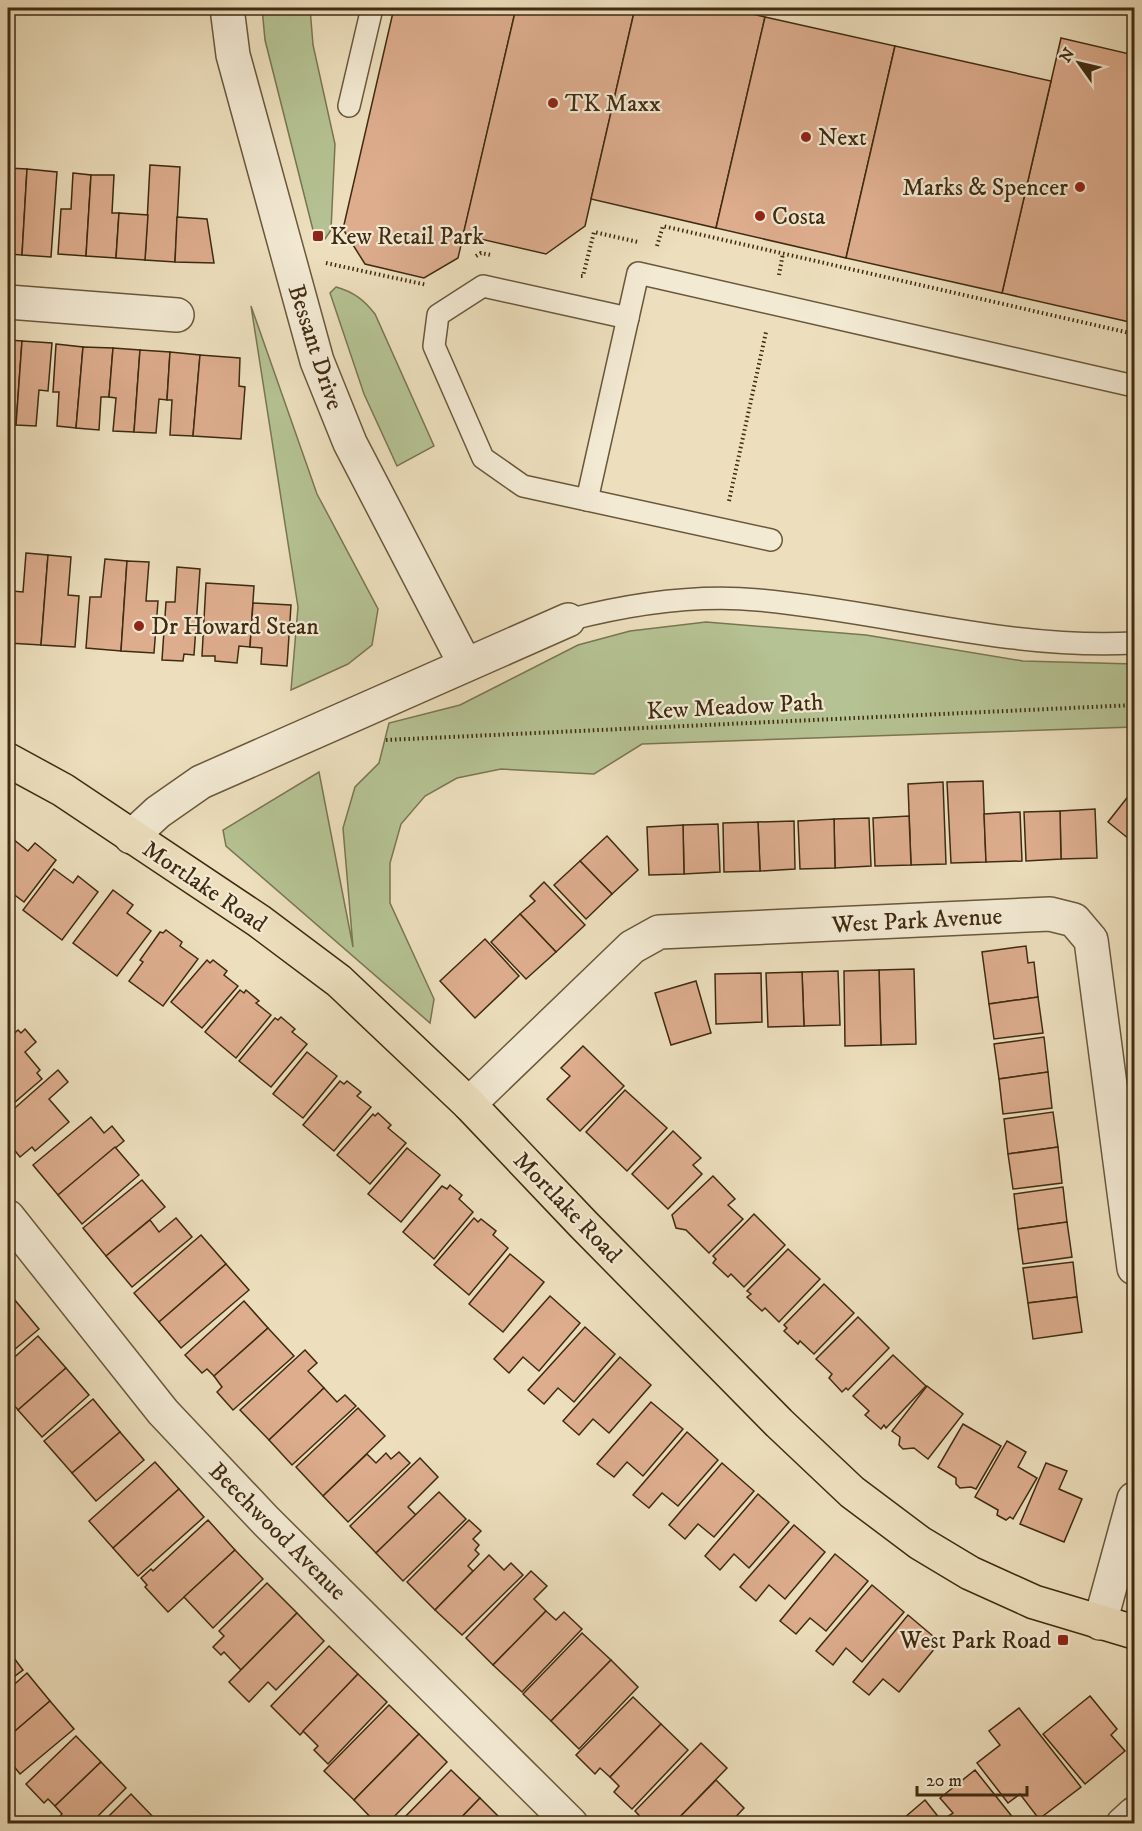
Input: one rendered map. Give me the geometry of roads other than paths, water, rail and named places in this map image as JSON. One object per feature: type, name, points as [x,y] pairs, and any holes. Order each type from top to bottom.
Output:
[{"type":"highway","name":"Mortlake Road","points":[[8,760],[63,790],[259,921],[339,981],[470,1104],[747,1390],[852,1492],[920,1543],[970,1573],[1034,1602],[1134,1632]]},
{"type":"street","name":"Bessant Drive","points":[[227,8],[233,55],[317,361],[350,443],[465,664]]},
{"type":"street","points":[[8,302],[177,315]]},
{"type":"street","points":[[131,837],[158,812],[201,782],[568,620]]},
{"type":"street","name":"West Park Avenue","points":[[470,1104],[632,947],[659,932],[1050,914],[1074,920],[1091,940],[1134,1268]]},
{"type":"street","name":"Beechwood Avenue","points":[[8,1217],[163,1412],[266,1521],[571,1824]]},
{"type":"street","points":[[1100,1623],[1134,1499]]},
{"type":"street","points":[[1123,1824],[1134,1814]]},
{"type":"lane","points":[[349,106],[372,8]]},
{"type":"lane","points":[[587,500],[639,273],[1134,386]]},
{"type":"lane","points":[[628,318],[483,286],[438,315],[434,346],[483,458],[523,486],[771,540]]},
{"type":"lane","points":[[568,620],[618,607],[654,602],[757,600],[1017,639],[1109,644],[1134,642]]},
{"type":"place","name":"TK Maxx","points":[[553,103]]},
{"type":"place","name":"Next","points":[[806,137]]},
{"type":"place","name":"Marks & Spencer","points":[[1080,187]]},
{"type":"place","name":"Costa","points":[[760,216]]},
{"type":"place","name":"Kew Retail Park","points":[[318,236]]},
{"type":"place","name":"Dr Howard Stean","points":[[139,626]]},
{"type":"place","name":"West Park Road","points":[[1063,1640]]}]
